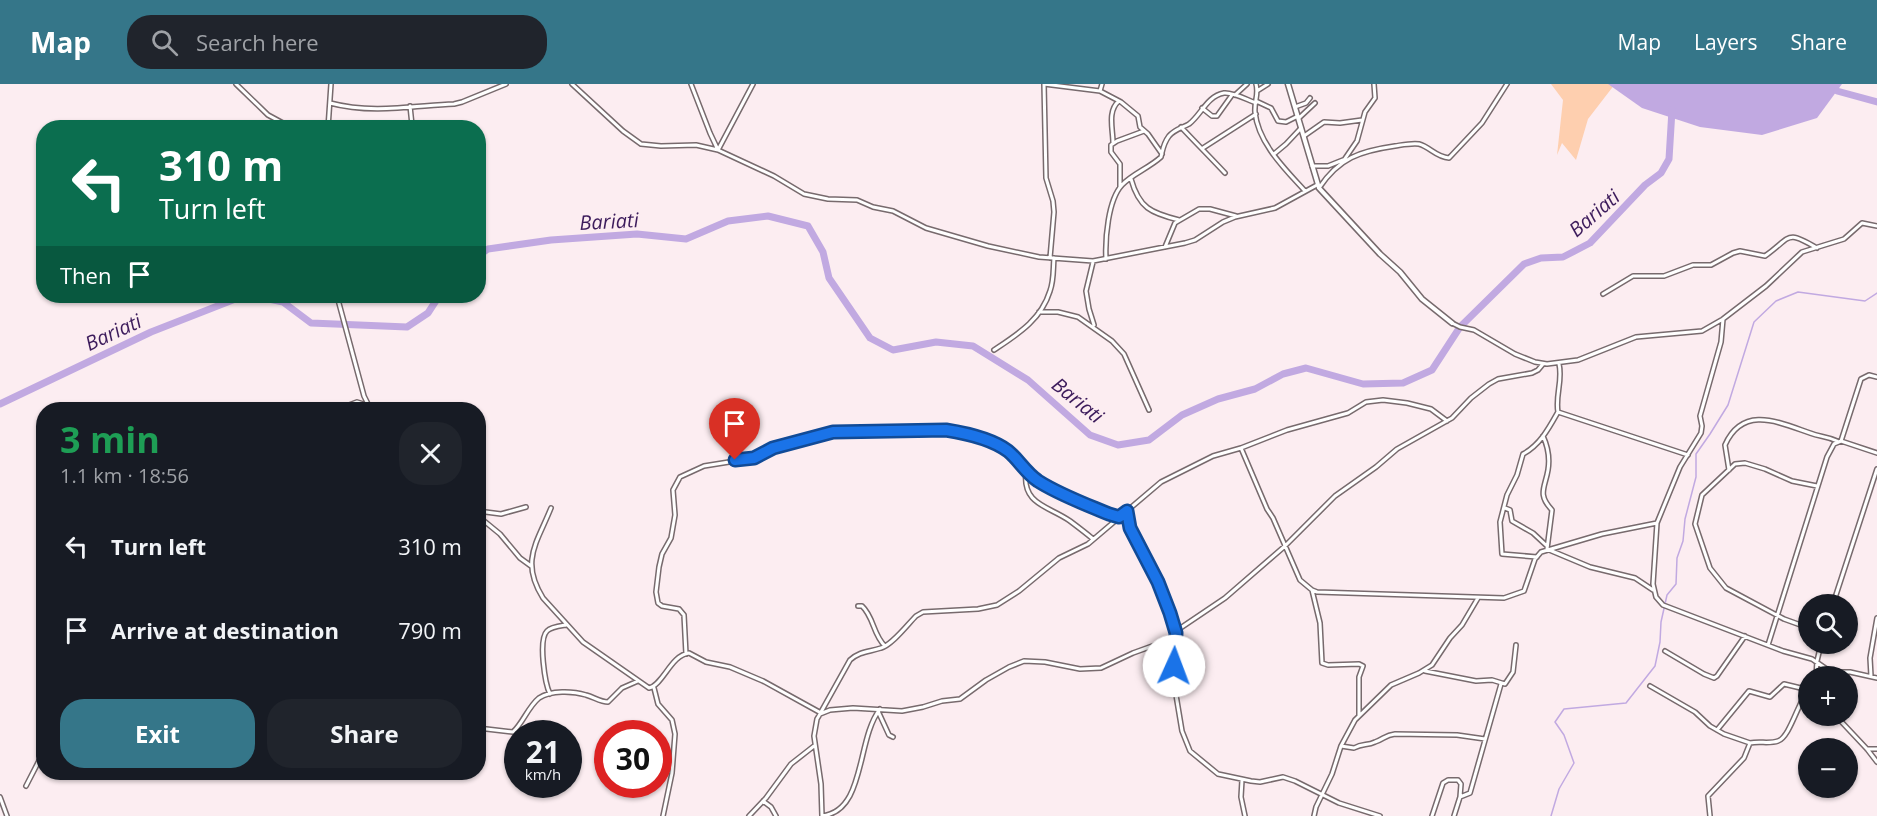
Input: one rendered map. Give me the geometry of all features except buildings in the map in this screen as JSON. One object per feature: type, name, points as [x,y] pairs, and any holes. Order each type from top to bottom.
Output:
[{"type":"street","points":[[236,84],[268,115],[277,120]]},
{"type":"street","points":[[329,120],[331,84]]},
{"type":"street","points":[[330,103],[365,109],[462,102],[506,84]]},
{"type":"street","points":[[572,84],[623,131],[642,144],[696,145],[718,150],[774,176],[804,194],[828,199],[857,200],[873,207],[893,210],[926,228],[1015,253],[1093,261],[1195,240],[1223,222],[1237,216],[1275,208],[1305,191],[1318,187],[1331,172],[1354,155],[1378,148],[1412,144],[1426,147],[1438,156],[1449,158],[1482,123],[1507,84]]},
{"type":"street","points":[[691,84],[718,150]]},
{"type":"street","points":[[718,150],[753,84]]},
{"type":"street","points":[[994,351],[1025,329],[1039,312],[1050,292],[1054,212],[1046,178],[1044,84],[1100,91],[1119,101],[1138,116],[1138,125],[1162,154]]},
{"type":"street","points":[[1100,91],[1102,84]]},
{"type":"street","points":[[1203,108],[1212,116],[1217,116],[1234,95],[1247,84]]},
{"type":"street","points":[[1256,84],[1256,114],[1263,137],[1305,191]]},
{"type":"street","points":[[1257,92],[1268,84]]},
{"type":"street","points":[[1288,84],[1318,187],[1380,254],[1400,272],[1422,299],[1460,327],[1474,330],[1515,354],[1543,364],[1559,364],[1578,360],[1628,339],[1702,331],[1723,320],[1766,286],[1805,250],[1844,239],[1862,223],[1877,226]]},
{"type":"street","points":[[1342,163],[1357,141],[1362,120],[1375,98],[1374,84]]},
{"type":"street","points":[[1120,187],[1157,161],[1162,154],[1162,147],[1166,140],[1181,127],[1190,123],[1219,95],[1225,93],[1234,95],[1271,108],[1278,122],[1286,122],[1298,117],[1315,103]]},
{"type":"street","points":[[1295,107],[1306,103],[1310,98]]},
{"type":"street","points":[[1113,143],[1112,115],[1114,106],[1119,101]]},
{"type":"street","points":[[410,106],[411,120]]},
{"type":"street","points":[[1203,148],[1256,114]]},
{"type":"street","points":[[1304,136],[1324,122],[1340,123],[1362,120]]},
{"type":"street","points":[[1181,127],[1225,173]]},
{"type":"street","points":[[1274,154],[1301,128]]},
{"type":"street","points":[[1106,260],[1105,244],[1108,222],[1120,187],[1119,164],[1110,150],[1110,145],[1144,131]]},
{"type":"street","points":[[1311,166],[1328,165],[1345,159]]},
{"type":"street","points":[[1131,178],[1136,194],[1144,206],[1166,217],[1179,220]]},
{"type":"street","points":[[1165,247],[1179,220],[1203,209],[1237,216]]},
{"type":"street","points":[[1603,294],[1635,276],[1664,276],[1693,265],[1711,265],[1740,251],[1765,256],[1791,237],[1797,237],[1817,248]]},
{"type":"street","points":[[1093,261],[1086,291],[1094,327]]},
{"type":"street","points":[[339,303],[367,402]]},
{"type":"street","points":[[1039,312],[1069,314],[1094,327],[1112,341],[1124,354],[1149,410]]},
{"type":"street","points":[[1723,320],[1719,349],[1700,416],[1701,434],[1680,467],[1657,523],[1653,590],[1658,602],[1768,645],[1817,661],[1831,672],[1850,672],[1877,678]]},
{"type":"street","points":[[654,688],[680,656],[686,654],[706,662],[739,670],[821,713],[835,710],[902,711],[960,699],[986,680],[1024,661],[1045,662],[1080,669],[1104,668],[1169,640],[1215,606],[1285,546],[1335,496],[1376,468],[1397,449],[1458,414],[1471,398],[1489,384],[1532,373],[1543,364]]},
{"type":"street","points":[[1537,556],[1501,553],[1499,528],[1507,495],[1517,475],[1523,454],[1533,448],[1543,436],[1558,411],[1558,393],[1562,376],[1559,364]]},
{"type":"street","points":[[1768,645],[1827,457],[1839,441],[1861,379],[1869,375],[1877,377]]},
{"type":"street","points":[[879,710],[867,734],[851,798],[839,811],[822,816],[821,784],[815,745],[816,725],[821,713],[850,660],[862,651],[885,646],[916,616],[923,612],[978,609],[997,605],[1019,591],[1049,565],[1093,540],[1143,496],[1173,475],[1213,456],[1287,430],[1348,413],[1366,402],[1383,400],[1407,402],[1431,409],[1447,421]]},
{"type":"street","points":[[1558,411],[1689,455]]},
{"type":"street","points":[[1729,470],[1725,445],[1735,428],[1743,423],[1760,419],[1777,421],[1814,435],[1826,436],[1877,453]]},
{"type":"street","points":[[686,654],[684,615],[679,609],[658,603],[656,592],[662,554],[671,538],[675,515],[673,490],[680,477],[704,466],[754,458],[773,448],[833,432],[906,430],[957,432],[1007,451],[1026,472],[1046,486],[1073,500],[1119,517]]},
{"type":"street","points":[[1543,436],[1549,459],[1543,492],[1546,503],[1552,510],[1547,547]]},
{"type":"street","points":[[1241,448],[1300,580],[1312,590],[1320,623],[1322,663],[1363,666],[1359,677],[1359,715]]},
{"type":"street","points":[[1798,624],[1733,593],[1720,582],[1710,568],[1695,524],[1702,495],[1735,464],[1745,463],[1792,481],[1817,486]]},
{"type":"street","points":[[1836,594],[1877,469]]},
{"type":"street","points":[[1026,472],[1026,488],[1033,500],[1071,522],[1093,540]]},
{"type":"street","points":[[486,512],[501,514],[525,507]]},
{"type":"street","points":[[551,508],[532,552],[531,566],[538,590],[583,642],[638,681],[649,688],[654,688]]},
{"type":"street","points":[[1505,508],[1510,510],[1512,521],[1533,533],[1547,547],[1590,567],[1635,578],[1653,590]]},
{"type":"street","points":[[1127,511],[1130,528],[1158,582],[1176,633],[1175,683],[1182,731],[1187,746],[1213,771],[1242,780],[1260,782],[1280,777],[1294,781],[1339,803],[1380,816]]},
{"type":"street","points":[[486,523],[500,534],[520,558],[531,566]]},
{"type":"street","points":[[1312,590],[1504,598],[1522,593],[1537,556],[1547,547],[1657,523]]},
{"type":"street","points":[[1314,816],[1341,746],[1359,715],[1395,682],[1424,670],[1432,664],[1462,625],[1479,597]]},
{"type":"street","points":[[858,606],[866,609],[876,634],[885,646]]},
{"type":"street","points":[[1871,676],[1870,658],[1877,618]]},
{"type":"street","points":[[550,694],[546,687],[544,637],[549,629],[566,625]]},
{"type":"street","points":[[1665,651],[1704,675],[1714,678],[1745,636]]},
{"type":"street","points":[[1424,670],[1476,681],[1492,680],[1505,684],[1513,672],[1516,645]]},
{"type":"street","points":[[1817,666],[1819,654]]},
{"type":"street","points":[[486,729],[513,732],[539,698],[550,694],[576,693],[608,702],[622,688],[638,681]]},
{"type":"street","points":[[1460,796],[1470,793],[1501,684]]},
{"type":"street","points":[[1717,730],[1749,691],[1770,697],[1784,684],[1798,687]]},
{"type":"street","points":[[1650,686],[1695,712],[1717,730],[1750,743],[1776,741],[1784,737],[1790,729],[1798,709]]},
{"type":"street","points":[[654,688],[658,704],[672,720],[675,734],[672,773],[663,816]]},
{"type":"street","points":[[879,710],[889,735],[893,737]]},
{"type":"street","points":[[1846,726],[1877,762]]},
{"type":"street","points":[[1341,746],[1354,748],[1362,743],[1373,743],[1382,737],[1395,734],[1456,735],[1485,739]]},
{"type":"street","points":[[1710,816],[1708,796],[1744,758],[1750,743]]},
{"type":"street","points":[[748,816],[763,801],[791,764],[815,745]]},
{"type":"street","points":[[1867,748],[1877,749]]},
{"type":"street","points":[[26,786],[36,767]]},
{"type":"street","points":[[1242,780],[1241,797],[1245,816]]},
{"type":"street","points":[[1432,816],[1445,781],[1460,781],[1460,796],[1454,816]]},
{"type":"street","points":[[0,797],[7,816]]},
{"type":"street","points":[[763,801],[771,807],[776,816]]},
{"type":"shaded area","points":[[1551,84],[1615,84],[1588,119],[1576,160],[1562,143],[1557,155],[1563,100]]},
{"type":"shaded area","points":[[1608,84],[1842,84],[1817,118],[1762,135],[1700,127],[1642,108]]},
{"type":"waterway","points":[[1837,91],[1877,102]]},
{"type":"waterway","name":"Bariati","points":[[486,250],[551,240],[637,234],[686,239],[728,221],[768,216],[808,226],[823,252],[829,278],[870,338],[893,350],[936,342],[973,346],[1028,380],[1090,435],[1118,445],[1149,440],[1182,415],[1218,399],[1255,389],[1283,374],[1306,368],[1363,384],[1403,383],[1432,370],[1460,327],[1524,264],[1541,258],[1563,257],[1590,243],[1645,185],[1661,173],[1669,159],[1672,110]]},
{"type":"waterway","points":[[1551,816],[1559,789],[1574,763],[1564,735],[1555,722],[1564,709],[1626,703],[1655,666],[1667,595],[1676,584],[1677,558],[1683,541],[1685,519],[1696,477],[1696,454],[1728,405],[1754,322],[1776,301],[1798,292],[1865,301],[1877,293]]},
{"type":"waterway","name":"Bariati","points":[[0,404],[151,332],[225,303]]},
{"type":"waterway","name":"Bariati","points":[[284,303],[311,323],[407,327],[428,313],[434,303]]},
{"type":"route","points":[[735,460],[754,458],[782,445],[833,432],[946,430],[996,445],[1007,451],[1031,476],[1073,500],[1119,517],[1127,511],[1130,528],[1158,582],[1170,613],[1176,633],[1174,666]]}]
